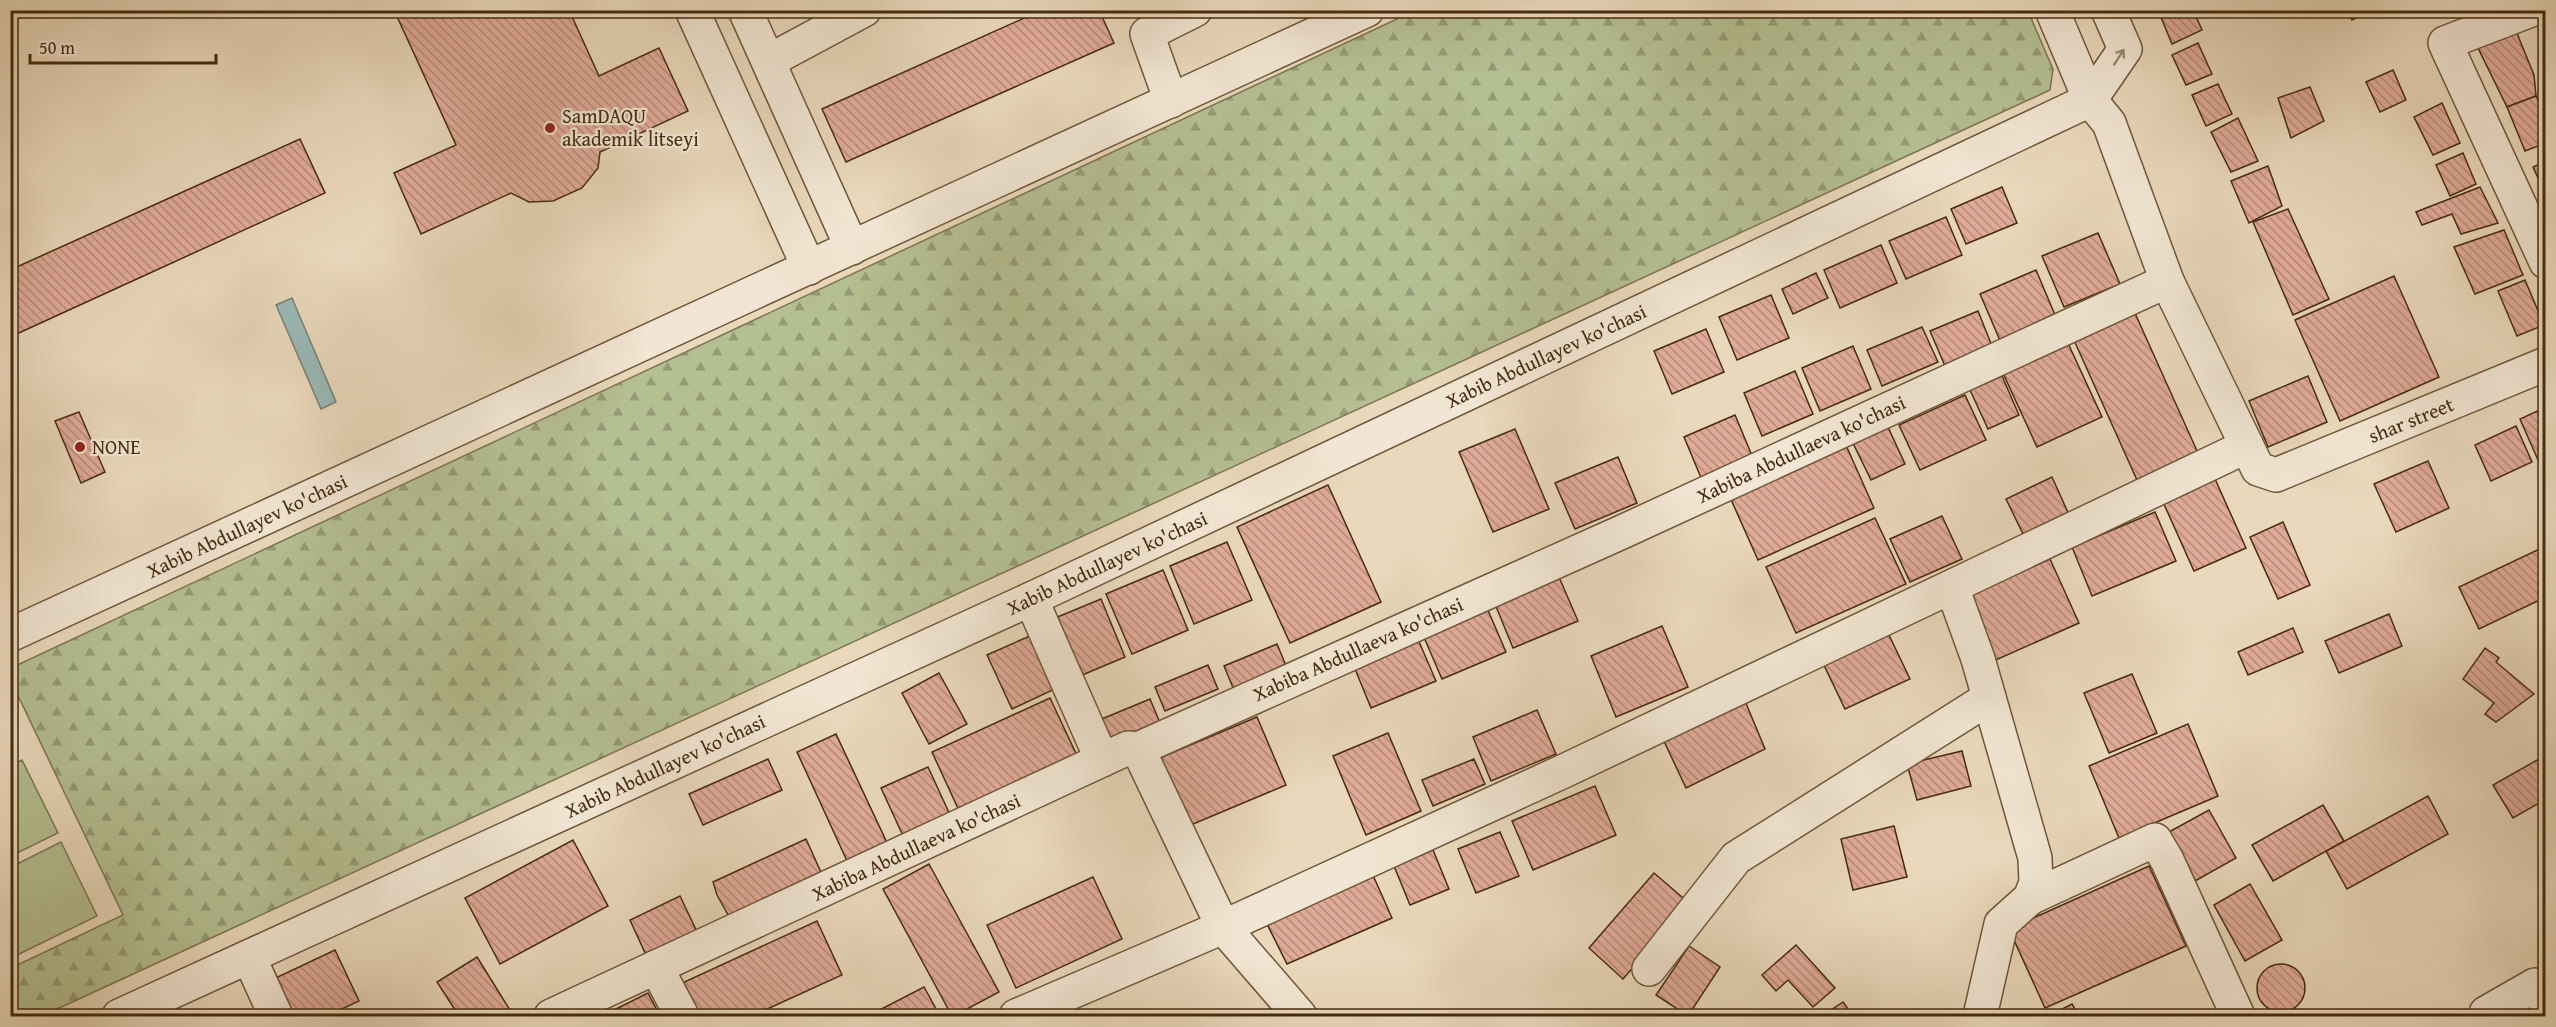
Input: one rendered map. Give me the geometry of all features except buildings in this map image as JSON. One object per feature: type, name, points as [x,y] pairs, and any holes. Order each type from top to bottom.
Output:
[{"type":"street","points":[[692,10],[808,268]]},
{"type":"street","points":[[745,10],[852,248]]},
{"type":"street","points":[[769,61],[864,10]]},
{"type":"street","points":[[1171,101],[1143,22],[1194,10]]},
{"type":"street","name":"Xabib Abdullayev ko'chasi","points":[[10,635],[1367,10]]},
{"type":"street","points":[[2052,10],[2090,100],[2109,123],[2167,281],[2258,469],[2276,475],[2546,364]]},
{"type":"street","points":[[2090,100],[2125,49],[2108,10]]},
{"type":"street","points":[[2531,10],[2445,43],[2546,262]]},
{"type":"street","name":"Xabib Abdullayev ko'chasi","points":[[119,1017],[1030,599],[2090,100]]},
{"type":"street","name":"Xabiba Abdullaeva ko'chasi","points":[[551,1017],[1128,748],[1138,749],[1644,522],[2167,281]]},
{"type":"street","points":[[1017,1016],[1223,927],[1563,771],[2247,446]]},
{"type":"street","points":[[1952,587],[1978,659],[2035,858],[2036,882],[2031,898]]},
{"type":"street","points":[[1030,599],[1102,760]]},
{"type":"street","points":[[1649,969],[1736,858],[1989,698]]},
{"type":"street","points":[[1138,749],[1223,927],[1299,1017]]},
{"type":"street","points":[[1980,1017],[2001,924],[2031,898],[2155,840],[2167,860],[2238,1017]]},
{"type":"street","points":[[249,957],[276,1017]]},
{"type":"street","points":[[656,967],[682,1017]]},
{"type":"street","points":[[2486,1013],[2535,985],[2546,1003]]},
{"type":"green space","points":[[1416,10],[2028,11],[2053,69],[2050,90],[42,1016],[11,1016],[11,968],[123,915],[11,681],[11,668]]},
{"type":"green space","points":[[22,760],[58,833],[11,856],[11,765]]},
{"type":"green space","points":[[61,842],[97,916],[11,958],[11,867]]},
{"type":"water","points":[[292,298],[336,402],[321,409],[276,305]]},
{"type":"place","name":"SamDAQU akademik litseyi","points":[[550,128]]},
{"type":"place","name":"NONE","points":[[80,447]]}]
